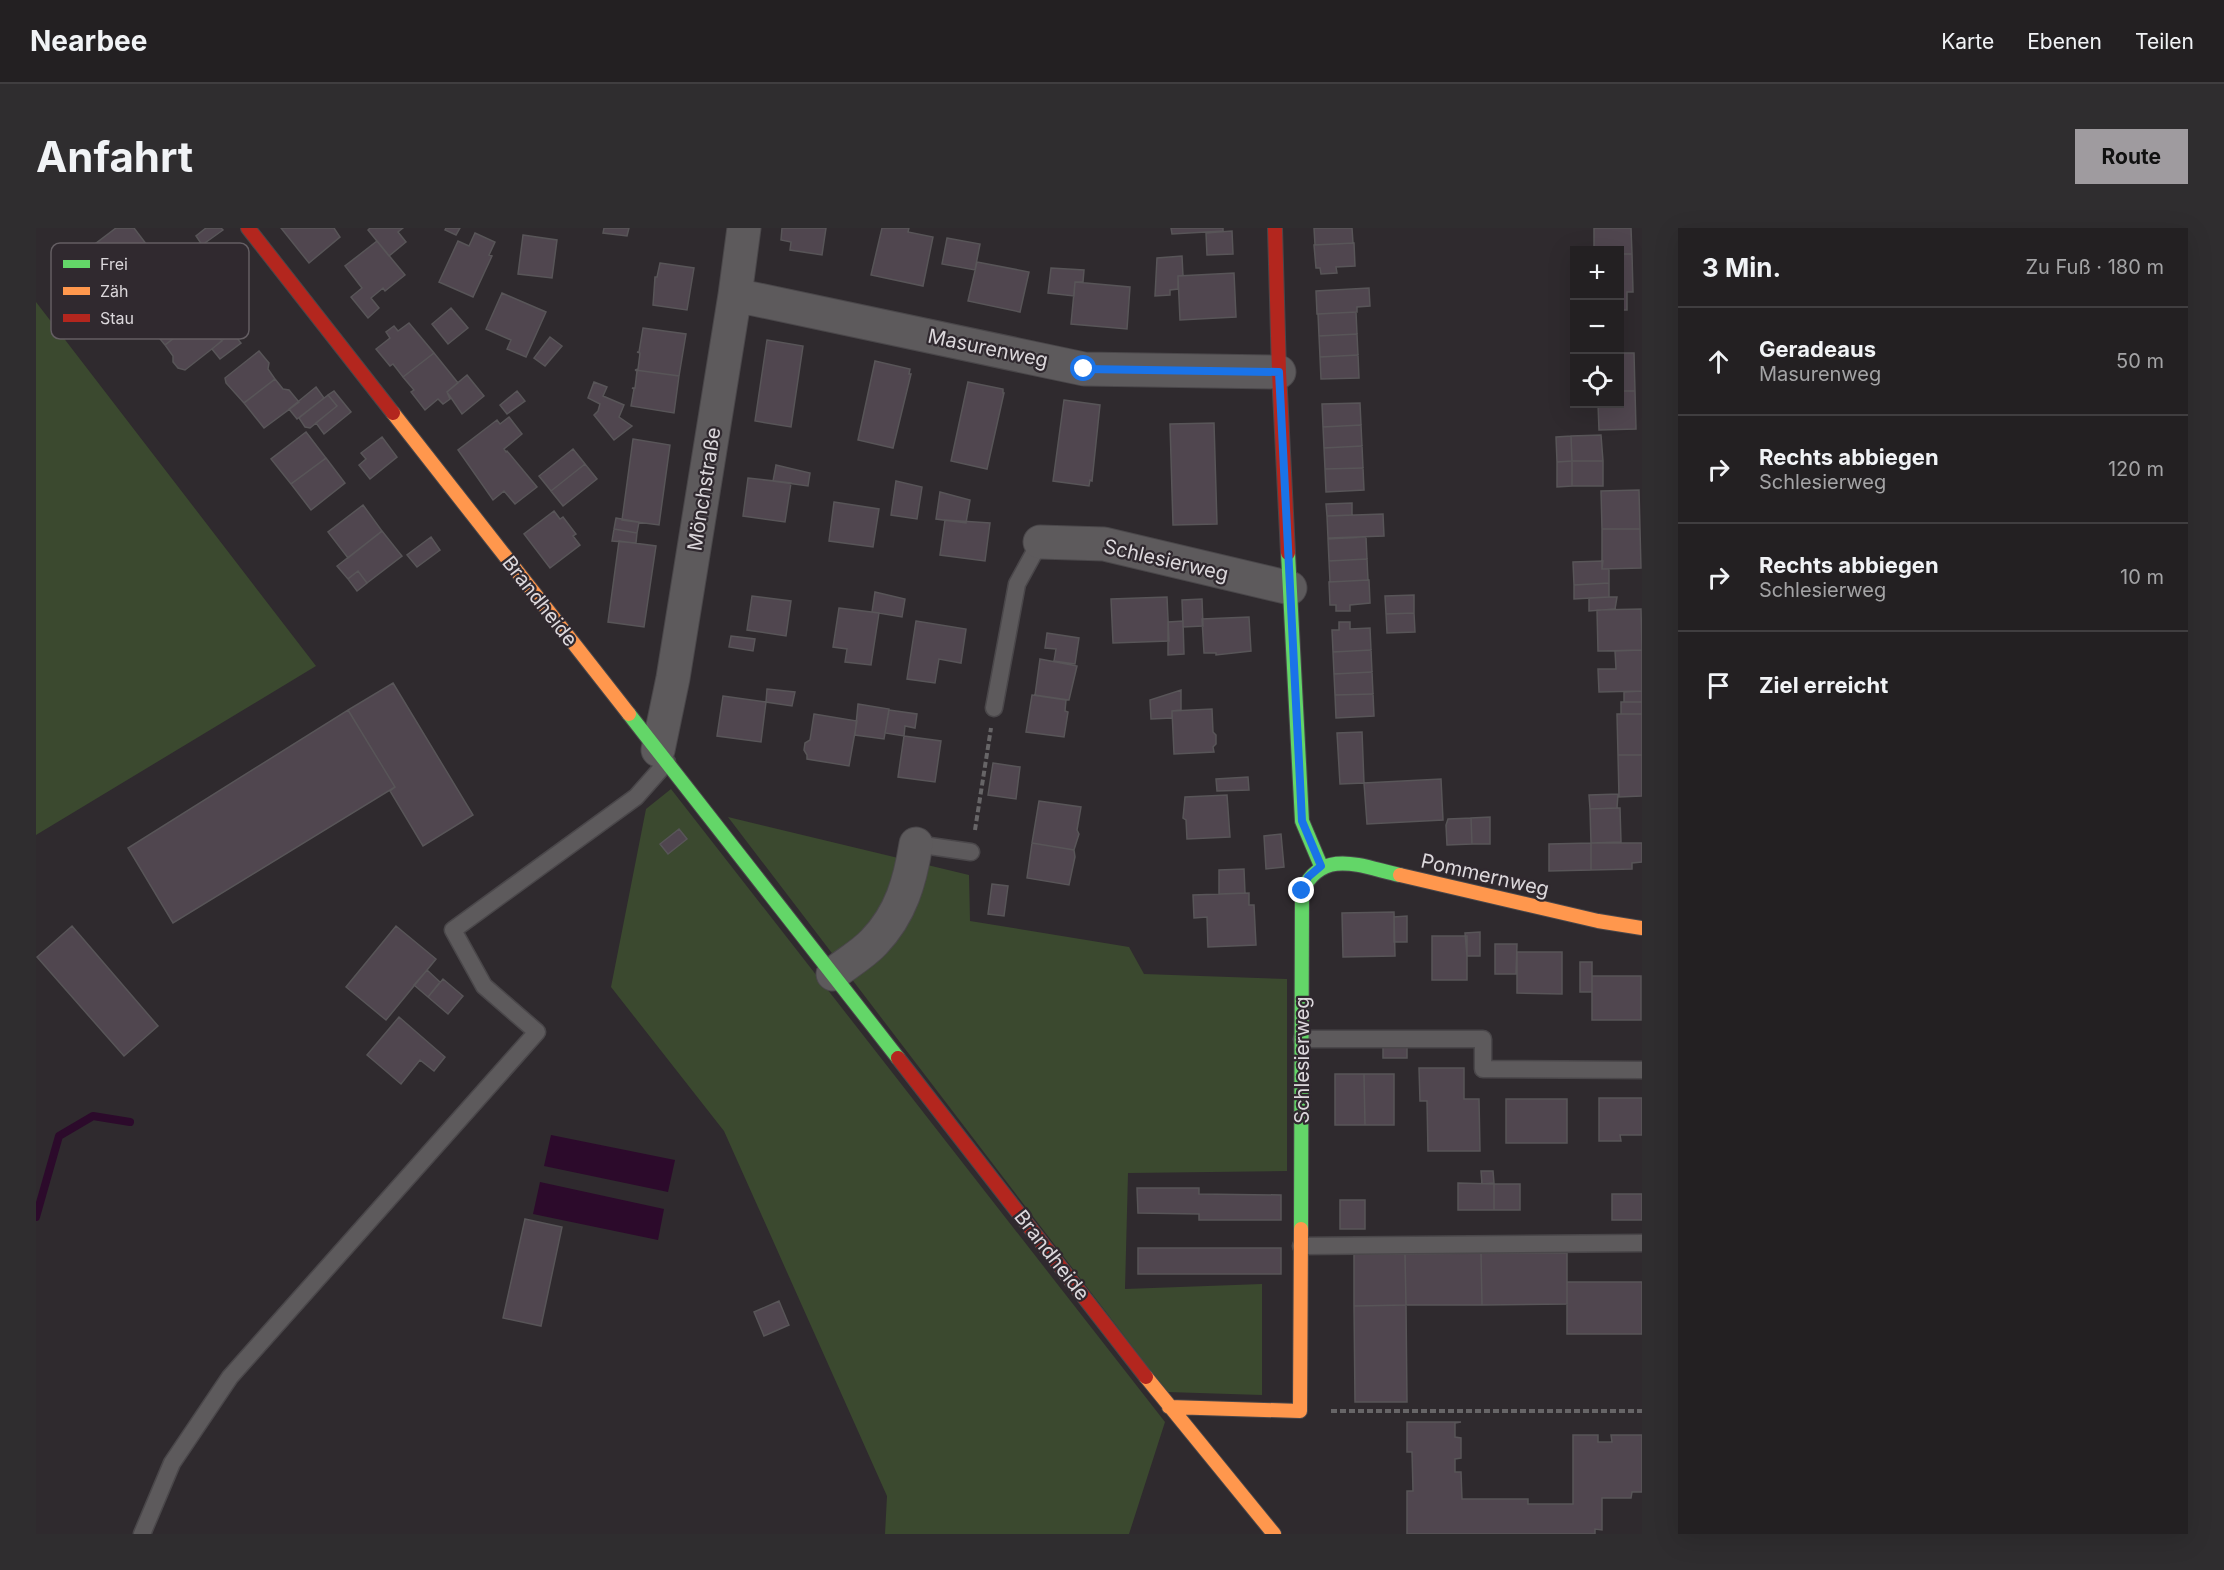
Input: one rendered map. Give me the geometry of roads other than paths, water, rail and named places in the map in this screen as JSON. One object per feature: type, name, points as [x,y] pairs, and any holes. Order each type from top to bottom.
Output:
[{"type":"street","name":"Brandheide","points":[[248,228],[834,974],[1169,1407],[1274,1534]]},
{"type":"street","name":"Mönchstraße","points":[[663,756],[673,678],[744,228]]},
{"type":"street","points":[[1275,228],[1279,372],[1302,821],[1321,866]]},
{"type":"street","name":"Masurenweg","points":[[735,295],[1084,369],[1279,372]]},
{"type":"street","name":"Schlesierweg","points":[[1040,542],[1104,544],[1290,588]]},
{"type":"street","points":[[834,974],[874,942],[897,911],[910,880],[916,844]]},
{"type":"street","name":"Pommernweg","points":[[1321,866],[1332,862],[1345,862],[1599,921],[1642,928]]},
{"type":"street","name":"Schlesierweg","points":[[1169,1407],[1300,1411],[1302,891],[1308,877],[1321,866]]},
{"type":"lane","points":[[994,708],[1017,584],[1040,542]]},
{"type":"lane","points":[[142,1534],[172,1462],[230,1377],[537,1032],[484,986],[453,930],[636,797],[663,756]]},
{"type":"lane","points":[[916,844],[971,852]]},
{"type":"lane","points":[[1302,1039],[1483,1039],[1483,1069],[1642,1070]]},
{"type":"lane","points":[[1301,1246],[1642,1243]]},
{"type":"waterway","points":[[36,1217],[59,1136],[93,1116],[130,1122]]}]
